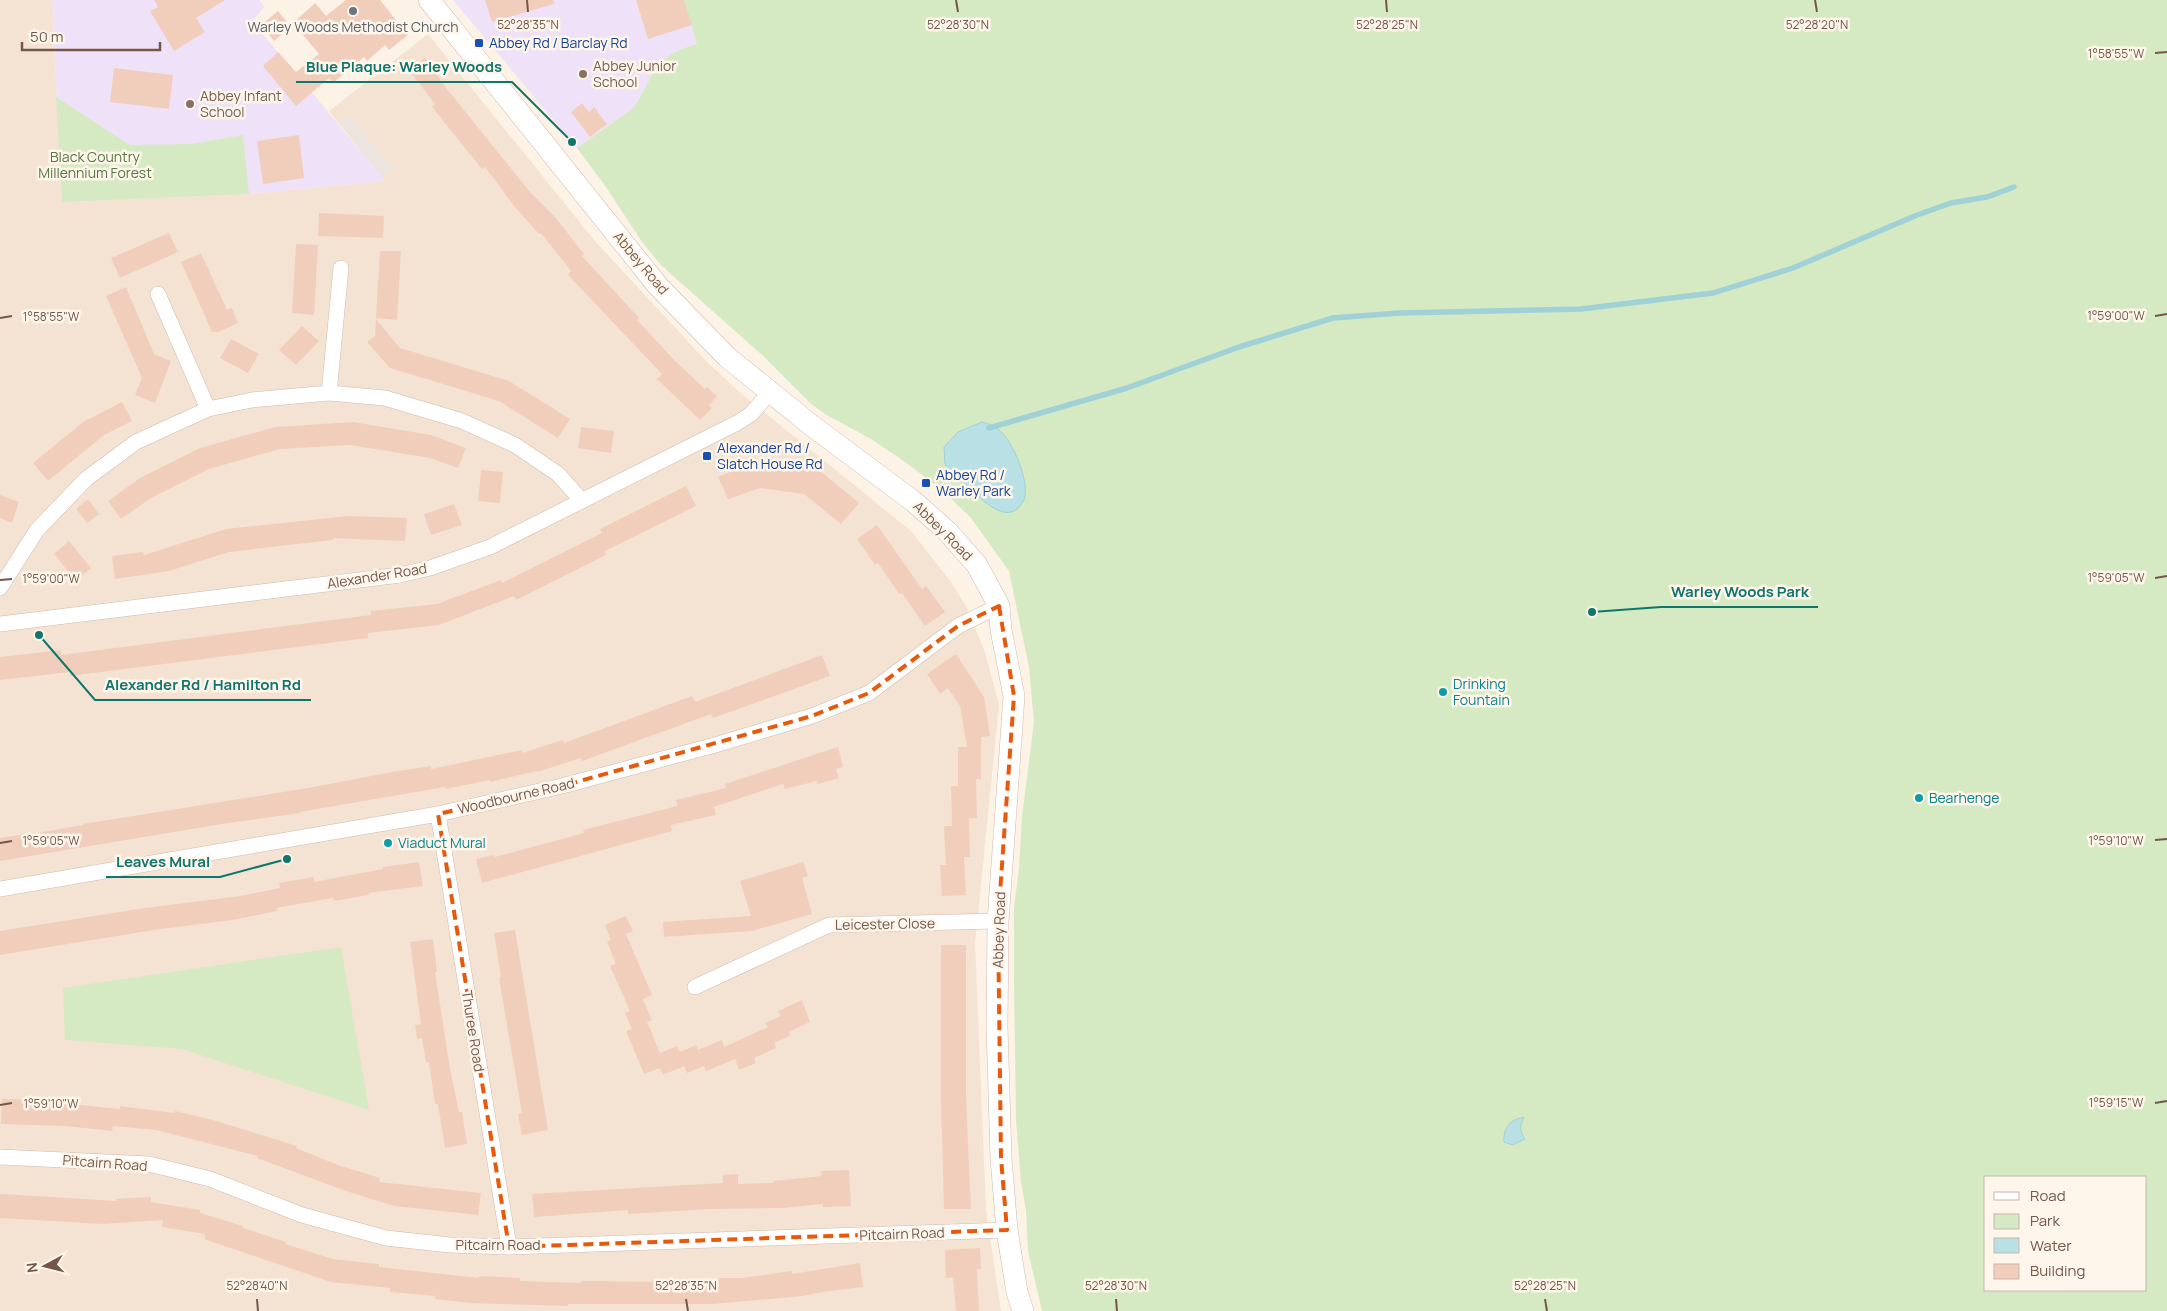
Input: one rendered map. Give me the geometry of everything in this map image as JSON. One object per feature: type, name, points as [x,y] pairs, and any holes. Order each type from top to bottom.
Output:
[{"type":"street","name":"Abbey Road","points":[[429,0],[658,286],[728,357],[770,392],[913,501],[947,531],[977,565],[999,606],[1001,630],[1014,696],[998,921],[998,1037],[1002,1158],[1007,1230],[1017,1292],[1023,1311]]},
{"type":"street","points":[[329,393],[341,268]]},
{"type":"street","points":[[158,294],[208,410]]},
{"type":"street","name":"Alexander Road","points":[[0,624],[400,575],[430,568],[490,547],[736,423],[751,414],[770,392]]},
{"type":"street","points":[[0,588],[36,530],[86,479],[136,442],[208,410],[252,400],[329,393],[385,398],[462,421],[522,449],[558,474],[582,501]]},
{"type":"street","name":"Woodbourne Road","points":[[0,890],[438,814],[562,786],[812,716],[869,693],[958,626],[999,606]]},
{"type":"street","name":"Thuree Road","points":[[438,814],[509,1247]]},
{"type":"street","name":"Leicester Close","points":[[695,987],[829,925],[998,921]]},
{"type":"street","name":"Pitcairn Road","points":[[0,1157],[149,1164],[210,1180],[302,1216],[386,1238],[450,1245],[509,1247],[1007,1230]]},
{"type":"highlighted area","points":[[999,606],[1014,696],[998,921],[1001,1158],[1007,1230],[509,1247],[438,814],[562,786],[812,716],[869,693],[958,626]]},
{"type":"shaded area","points":[[0,0],[52,0],[62,202],[249,194],[385,181],[329,111],[428,34],[594,240],[703,358],[737,390],[911,531],[951,582],[966,606],[985,652],[999,705],[975,943],[986,1210],[1001,1311],[0,1311]]},
{"type":"shaded area","name":"Abbey Infant School","points":[[52,0],[260,0],[264,7],[252,21],[386,181],[249,194],[62,202]]},
{"type":"shaded area","name":"Abbey Junior School","points":[[453,0],[684,0],[697,44],[675,52],[660,64],[654,70],[638,102],[632,109],[577,148]]},
{"type":"shaded area","points":[[349,115],[393,169],[383,176],[339,122]]},
{"type":"green space","points":[[684,0],[2167,0],[2167,1311],[1042,1311],[1028,1251],[1026,1210],[1021,1182],[1016,1119],[1014,985],[1014,907],[1019,869],[1022,817],[1034,722],[1029,667],[1009,571],[971,518],[941,489],[871,439],[825,414],[810,403],[762,355],[661,265],[642,242],[604,184],[577,148],[632,109],[654,71],[662,61],[678,51],[697,44]]},
{"type":"green space","name":"Black Country Millennium Forest","points":[[56,97],[130,145],[192,144],[243,135],[249,194],[62,202]]},
{"type":"green space","points":[[341,947],[369,1110],[182,1049],[65,1040],[63,988]]},
{"type":"water","points":[[982,422],[993,426],[1006,438],[1021,468],[1024,478],[1025,497],[1020,506],[1014,511],[1001,511],[988,504],[945,464],[944,447],[958,432]]},
{"type":"water","points":[[1524,1117],[1521,1128],[1525,1139],[1513,1145],[1504,1142],[1508,1125]]},
{"type":"building","points":[[154,0],[225,0],[196,18],[205,32],[174,51],[150,11],[158,7]]},
{"type":"building","points":[[346,0],[380,0],[408,35],[389,50],[385,45],[367,61],[364,57],[333,83],[329,78],[296,106],[263,66],[278,52],[296,72],[319,54],[293,23],[315,3],[326,16]]},
{"type":"building","points":[[485,0],[553,0],[554,4],[492,22]]},
{"type":"building","points":[[636,0],[684,0],[692,25],[648,39]]},
{"type":"building","points":[[278,11],[291,27],[274,41],[261,25]]},
{"type":"building","points":[[425,58],[447,89],[530,192],[555,217],[584,254],[582,256],[639,318],[637,320],[675,361],[705,389],[707,387],[717,396],[709,405],[712,408],[700,420],[657,379],[662,374],[568,275],[571,271],[541,233],[539,234],[514,206],[485,167],[482,169],[432,107],[435,104],[409,70]]},
{"type":"building","points":[[114,68],[173,75],[169,109],[110,102]]},
{"type":"building","points":[[582,103],[589,112],[594,107],[607,124],[590,137],[571,112]]},
{"type":"building","points":[[299,135],[304,178],[263,184],[257,141]]},
{"type":"building","points":[[319,213],[384,216],[383,238],[318,236]]},
{"type":"building","points":[[169,233],[178,252],[120,278],[111,258]]},
{"type":"building","points":[[296,244],[318,245],[314,315],[292,313]]},
{"type":"building","points":[[380,251],[401,251],[397,320],[376,318]]},
{"type":"building","points":[[201,253],[227,310],[232,308],[238,323],[218,332],[212,332],[181,262]]},
{"type":"building","points":[[126,287],[154,354],[171,361],[155,403],[135,395],[142,378],[106,296]]},
{"type":"building","points":[[376,319],[400,348],[509,381],[570,419],[558,438],[499,401],[390,368],[367,342],[375,336]]},
{"type":"building","points":[[302,326],[319,341],[296,365],[279,350]]},
{"type":"building","points":[[231,339],[259,354],[248,373],[220,358]]},
{"type":"building","points":[[122,402],[132,421],[104,435],[48,481],[33,463],[83,422]]},
{"type":"building","points":[[353,422],[431,435],[466,448],[458,468],[430,458],[350,445],[280,449],[209,469],[151,498],[121,519],[108,501],[140,478],[200,448],[275,427]]},
{"type":"building","points":[[581,427],[614,431],[611,453],[578,448]]},
{"type":"building","points":[[759,460],[819,470],[859,503],[841,524],[804,494],[760,488],[728,499],[718,477]]},
{"type":"building","points":[[481,470],[503,472],[500,503],[478,501]]},
{"type":"building","points":[[686,486],[696,506],[605,551],[606,555],[516,600],[514,596],[439,625],[368,633],[368,638],[70,676],[70,672],[0,680],[0,657],[61,650],[61,655],[371,615],[371,611],[437,604],[501,580],[502,583],[602,533],[600,529]]},
{"type":"building","points":[[0,495],[19,502],[12,523],[0,518]]},
{"type":"building","points":[[88,499],[99,514],[87,523],[76,509]]},
{"type":"building","points":[[454,504],[462,525],[431,535],[424,514]]},
{"type":"building","points":[[348,516],[407,518],[405,541],[333,538],[333,540],[229,552],[169,571],[115,579],[112,556],[143,552],[144,555],[226,529]]},
{"type":"building","points":[[877,525],[922,589],[926,586],[945,612],[925,626],[902,593],[899,594],[878,563],[875,565],[857,539]]},
{"type":"building","points":[[69,541],[91,568],[76,581],[54,554]]},
{"type":"building","points":[[956,654],[984,697],[990,736],[981,737],[981,779],[976,779],[977,818],[969,818],[970,857],[964,857],[966,895],[942,896],[940,865],[946,865],[944,826],[952,826],[951,786],[958,786],[958,747],[967,747],[960,706],[948,688],[940,694],[927,674]]},
{"type":"building","points":[[822,655],[830,676],[713,718],[711,714],[582,761],[581,758],[537,772],[490,782],[490,780],[446,789],[445,787],[300,813],[0,861],[0,838],[308,788],[392,772],[431,766],[431,769],[522,750],[522,753],[563,740],[564,743],[692,696],[695,702]]},
{"type":"building","points":[[838,747],[843,767],[836,769],[839,778],[818,784],[817,781],[785,789],[783,784],[714,807],[716,815],[671,825],[672,831],[482,883],[476,859],[494,855],[495,857],[584,833],[583,830],[677,806],[676,800],[726,788],[725,784]]},
{"type":"building","points":[[419,862],[423,886],[368,893],[369,895],[334,901],[333,898],[276,908],[277,911],[233,920],[154,930],[0,955],[0,931],[138,909],[240,896],[280,888],[279,883],[314,877],[314,882],[383,869],[383,867]]},
{"type":"building","points":[[803,862],[808,876],[802,878],[812,914],[752,931],[664,937],[663,922],[751,916],[740,881]]},
{"type":"building","points":[[626,916],[633,931],[626,934],[652,995],[643,999],[652,1020],[647,1022],[660,1053],[677,1046],[680,1052],[696,1045],[698,1050],[722,1040],[724,1047],[768,1027],[765,1023],[781,1016],[778,1011],[802,1000],[810,1022],[789,1032],[790,1036],[774,1043],[776,1048],[754,1058],[756,1063],[739,1070],[735,1059],[706,1071],[704,1066],[687,1073],[684,1066],[663,1075],[660,1068],[644,1074],[626,1031],[632,1029],[625,1013],[630,1011],[610,966],[616,964],[607,942],[611,940],[605,925]]},
{"type":"building","points":[[515,930],[548,1130],[522,1135],[518,1114],[522,1113],[499,978],[501,977],[494,933]]},
{"type":"building","points":[[433,939],[437,972],[435,972],[450,1069],[459,1112],[462,1112],[467,1144],[445,1148],[438,1104],[435,1104],[429,1062],[426,1062],[422,1038],[417,1039],[415,1025],[421,1024],[410,942]]},
{"type":"building","points":[[941,945],[966,945],[966,1100],[971,1209],[944,1209],[941,1101]]},
{"type":"building","points":[[2,1099],[62,1100],[62,1103],[120,1109],[120,1106],[174,1113],[175,1111],[213,1120],[297,1146],[296,1148],[338,1165],[380,1178],[379,1182],[481,1193],[478,1215],[394,1206],[343,1190],[257,1158],[258,1156],[156,1130],[113,1126],[112,1131],[65,1126],[1,1124]]},
{"type":"building","points":[[849,1170],[851,1206],[823,1207],[823,1204],[782,1208],[710,1209],[628,1214],[628,1210],[534,1217],[532,1194],[723,1183],[723,1175],[738,1174],[738,1184],[773,1183],[773,1181],[822,1176],[821,1171]]},
{"type":"building","points":[[0,1194],[116,1201],[116,1199],[151,1197],[151,1202],[200,1210],[200,1213],[243,1226],[243,1228],[286,1242],[285,1244],[333,1259],[379,1264],[379,1267],[479,1278],[479,1276],[520,1278],[520,1281],[581,1283],[581,1281],[677,1282],[742,1278],[792,1271],[792,1274],[860,1263],[863,1287],[803,1296],[713,1304],[568,1304],[568,1306],[471,1303],[435,1299],[436,1296],[390,1292],[390,1288],[331,1282],[204,1239],[205,1234],[162,1227],[163,1220],[104,1224],[0,1218]]},
{"type":"building","points":[[980,1248],[981,1269],[977,1269],[979,1311],[956,1311],[953,1277],[946,1278],[945,1250]]},
{"type":"waterway","points":[[989,428],[1127,388],[1239,347],[1333,318],[1399,313],[1581,309],[1713,293],[1793,268],[1917,215],[1951,203],[1987,197],[2014,187]]},
{"type":"place","name":"Warley Woods Methodist Church","points":[[353,11]]},
{"type":"place","name":"Abbey Rd / Barclay Rd","points":[[479,43]]},
{"type":"place","name":"Abbey Junior School","points":[[583,74]]},
{"type":"place","name":"Abbey Infant School","points":[[190,104]]},
{"type":"place","name":"Blue Plaque: Warley Woods","points":[[572,142]]},
{"type":"place","name":"Alexander Rd / Slatch House Rd","points":[[707,456]]},
{"type":"place","name":"Abbey Rd / Warley Park","points":[[926,483]]},
{"type":"place","name":"Warley Woods Park","points":[[1592,612]]},
{"type":"place","name":"Alexander Rd / Hamilton Rd","points":[[39,635]]},
{"type":"place","name":"Drinking Fountain","points":[[1443,692]]},
{"type":"place","name":"Bearhenge","points":[[1919,798]]},
{"type":"place","name":"Viaduct Mural","points":[[388,843]]},
{"type":"place","name":"Leaves Mural","points":[[287,859]]}]
